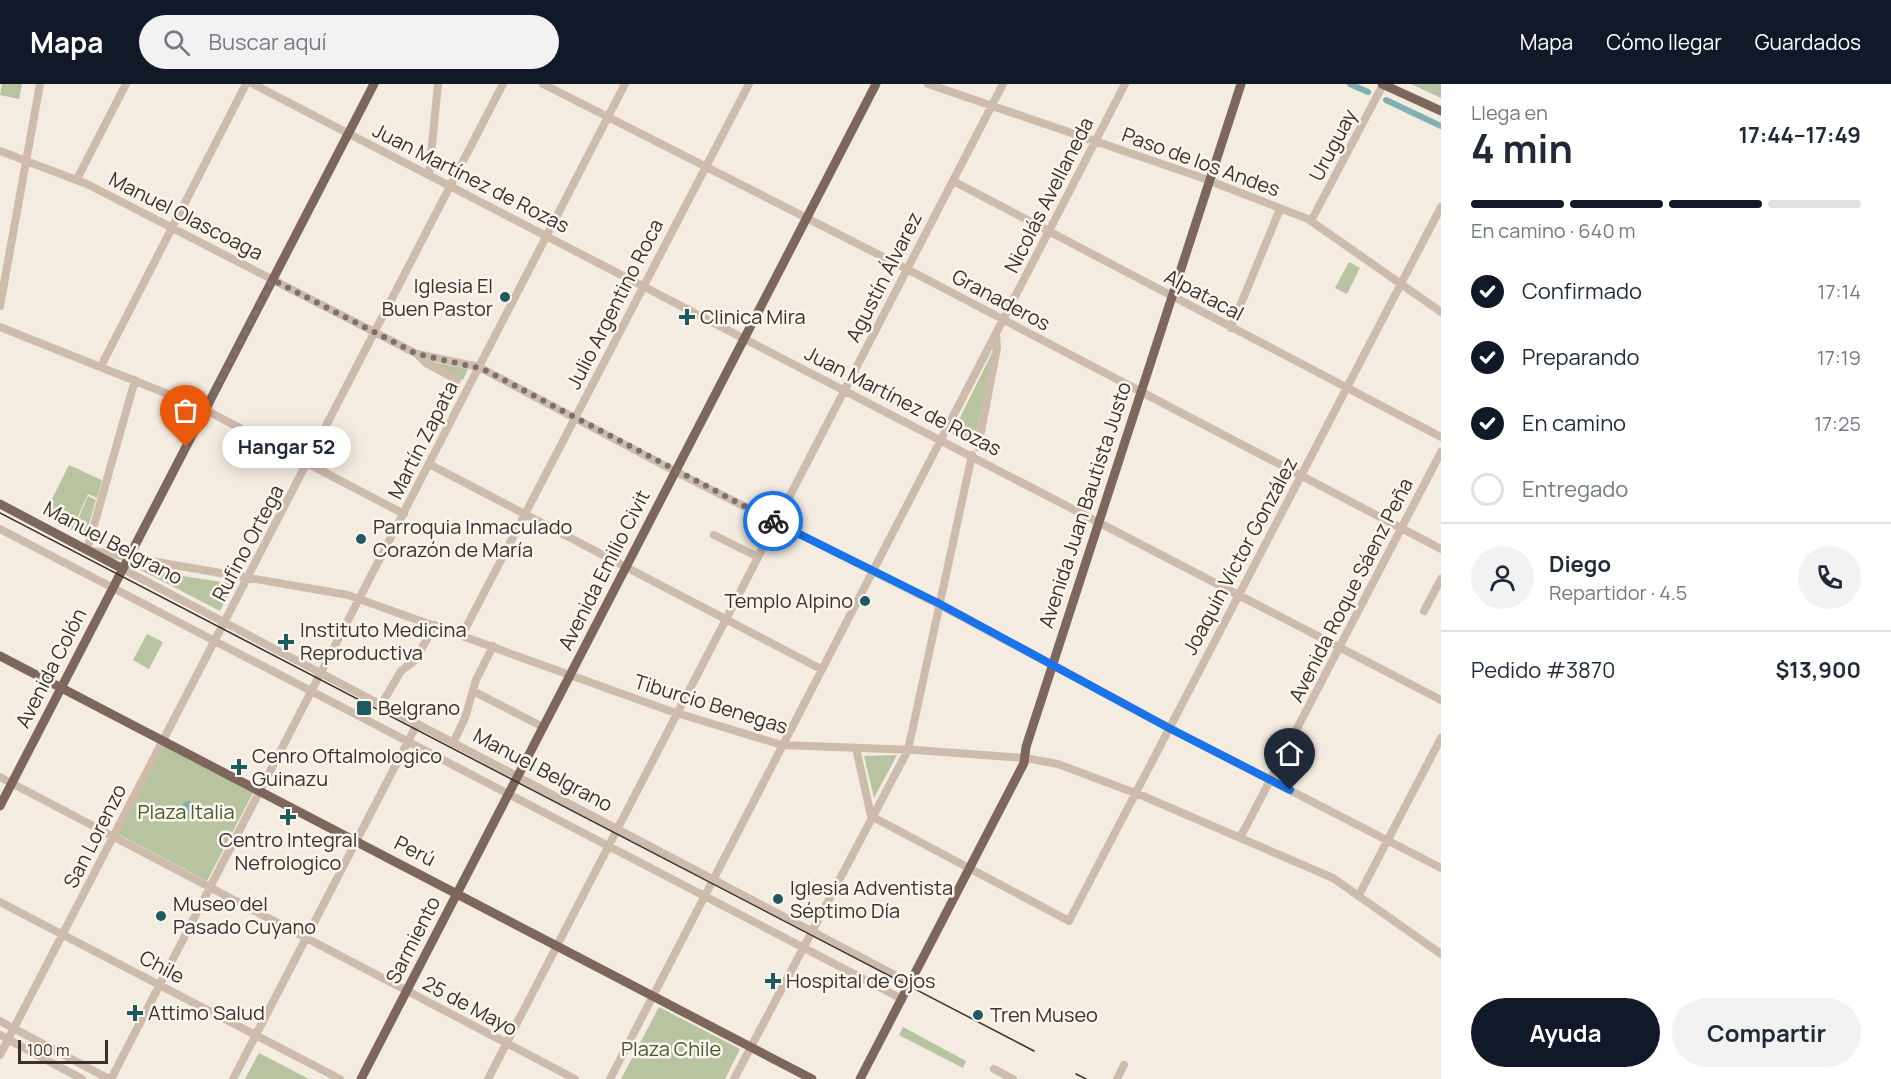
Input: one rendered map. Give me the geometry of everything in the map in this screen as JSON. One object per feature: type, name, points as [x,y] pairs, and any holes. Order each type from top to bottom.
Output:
[{"type":"main road","name":"Avenida Colón","points":[[0,806],[374,84]]},
{"type":"main road","name":"Avenida Emilio Civit","points":[[513,786],[876,84]]},
{"type":"main road","name":"Avenida Juan Bautista Justo","points":[[860,1079],[1025,758],[1052,666],[1240,84]]},
{"type":"main road","points":[[1382,84],[1441,111]]},
{"type":"main road","name":"Manuel Belgrano","points":[[0,504],[123,569]]},
{"type":"main road","name":"Perú","points":[[0,656],[812,1079]]},
{"type":"main road","name":"Sarmiento","points":[[361,1079],[513,786]]},
{"type":"street","points":[[0,306],[40,84]]},
{"type":"street","points":[[77,179],[126,84]]},
{"type":"street","points":[[101,366],[246,84]]},
{"type":"street","name":"Juan Martínez de Rozas","points":[[253,84],[1099,520],[1441,700]]},
{"type":"street","points":[[429,175],[438,84]]},
{"type":"street","name":"Rufino Ortega","points":[[219,632],[503,84]]},
{"type":"street","name":"Granaderos","points":[[543,84],[907,269],[1441,549]]},
{"type":"street","name":"Martín Zapata","points":[[110,1079],[625,84]]},
{"type":"street","name":"Julio Argentino Roca","points":[[462,635],[748,84]]},
{"type":"street","name":"Paso de los Andes","points":[[928,84],[1209,181],[1311,221],[1441,312]]},
{"type":"street","name":"Agustín Álvarez","points":[[488,1079],[1003,84]]},
{"type":"street","name":"Nicolás Avellaneda","points":[[610,1079],[941,439],[993,348],[996,332],[1125,84]]},
{"type":"street","name":"Uruguay","points":[[1311,221],[1382,84]]},
{"type":"street","name":"Manuel Olascoaga","points":[[0,152],[77,179],[417,354],[479,368],[776,523],[940,604],[1169,728],[1441,868]]},
{"type":"street","name":"Alpatacal","points":[[953,181],[1441,436]]},
{"type":"street","name":"Joaquín Víctor González","points":[[969,869],[1068,921],[1441,207]]},
{"type":"street","points":[[1231,328],[1281,208]]},
{"type":"street","points":[[0,327],[206,410],[404,514]]},
{"type":"street","points":[[978,447],[993,348]]},
{"type":"street","name":"Manuel Olascoaga","points":[[417,354],[426,363],[457,380]]},
{"type":"street","points":[[87,550],[135,380]]},
{"type":"street","name":"Avenida Roque Sáenz Peña","points":[[1240,838],[1441,452]]},
{"type":"street","points":[[734,1079],[908,750],[972,455]]},
{"type":"street","points":[[429,464],[821,669]]},
{"type":"street","name":"Manuel Belgrano","points":[[0,529],[115,583],[214,641],[407,742],[617,829],[811,930],[906,990]]},
{"type":"street","points":[[714,535],[758,557]]},
{"type":"street","name":"Tiburcio Benegas","points":[[87,550],[249,576],[360,598],[677,713],[782,745],[1025,758],[1065,766],[1135,793],[1333,878],[1441,954]]},
{"type":"street","name":"Manuel Belgrano","points":[[123,569],[453,742],[513,786],[608,846],[802,947],[906,990]]},
{"type":"street","points":[[1424,611],[1441,579]]},
{"type":"street","points":[[381,705],[401,670],[415,660],[435,625]]},
{"type":"street","name":"San Lorenzo","points":[[0,1055],[219,632]]},
{"type":"street","points":[[453,742],[465,718],[473,691],[493,646]]},
{"type":"street","points":[[473,691],[543,727]]},
{"type":"street","points":[[233,1079],[417,724]]},
{"type":"street","points":[[1359,895],[1441,738]]},
{"type":"street","points":[[856,748],[872,817],[969,869]]},
{"type":"street","name":"25 de Mayo","points":[[0,777],[575,1079]]},
{"type":"street","name":"Chile","points":[[0,902],[340,1079]]},
{"type":"street","points":[[0,1021],[110,1079]]},
{"type":"street","points":[[0,1035],[82,1079]]},
{"type":"street","points":[[1117,1079],[1124,1065]]},
{"type":"street","points":[[994,1069],[1013,1079]]},
{"type":"green space","points":[[2,84],[22,84],[19,99],[0,95]]},
{"type":"green space","points":[[1411,84],[1441,84],[1441,98]]},
{"type":"green space","points":[[1349,262],[1360,268],[1347,294],[1335,288]]},
{"type":"green space","points":[[993,351],[974,445],[952,434]]},
{"type":"green space","points":[[432,362],[468,369],[463,380]]},
{"type":"green space","points":[[69,465],[102,480],[97,498],[88,494],[72,530],[44,515]]},
{"type":"green space","points":[[88,496],[96,500],[85,537],[73,531]]},
{"type":"green space","points":[[139,569],[234,584],[220,611]]},
{"type":"green space","points":[[147,634],[163,642],[149,669],[133,660]]},
{"type":"green space","name":"Plaza Italia","points":[[165,744],[254,791],[207,881],[118,834]]},
{"type":"green space","points":[[897,755],[874,798],[864,756]]},
{"type":"green space","name":"Plaza Chile","points":[[659,1007],[740,1049],[725,1079],[621,1079]]},
{"type":"green space","points":[[903,1027],[966,1061],[963,1068],[899,1035]]},
{"type":"green space","points":[[259,1053],[309,1079],[245,1079]]},
{"type":"water","points":[[185,801],[193,801],[198,806],[196,817],[185,819],[180,814],[180,806]]},
{"type":"waterway","points":[[1350,84],[1368,92]]},
{"type":"waterway","points":[[1386,100],[1441,126]]},
{"type":"tram line","points":[[0,513],[1034,1051]]},
{"type":"tram line","points":[[1076,1074],[1086,1079]]},
{"type":"way so far","points":[[186,447],[273,280],[417,354],[483,369],[773,521]]},
{"type":"place","name":"Iglesia El Buen Pastor","points":[[505,297]]},
{"type":"place","name":"Clinica Mira","points":[[687,317]]},
{"type":"place","name":"Hangar 52","points":[[186,447]]},
{"type":"place","name":"Parroquia Inmaculado Corazón de María","points":[[361,539]]},
{"type":"place","name":"Templo Alpino","points":[[865,601]]},
{"type":"place","name":"Instituto Medicina Reproductiva","points":[[286,642]]},
{"type":"place","name":"Belgrano","points":[[364,708]]},
{"type":"place","name":"Cenro Oftalmologico Guinazu","points":[[239,767]]},
{"type":"place","name":"Centro Integral Nefrologico","points":[[288,817]]},
{"type":"place","name":"Iglesia Adventista Séptimo Día","points":[[778,899]]},
{"type":"place","name":"Museo del Pasado Cuyano","points":[[161,916]]},
{"type":"place","name":"Hospital de Ojos","points":[[773,981]]},
{"type":"place","name":"Attimo Salud","points":[[135,1013]]},
{"type":"place","name":"Tren Museo","points":[[978,1015]]},
{"type":"route","points":[[773,521],[940,604],[1063,672],[1290,790]]}]
